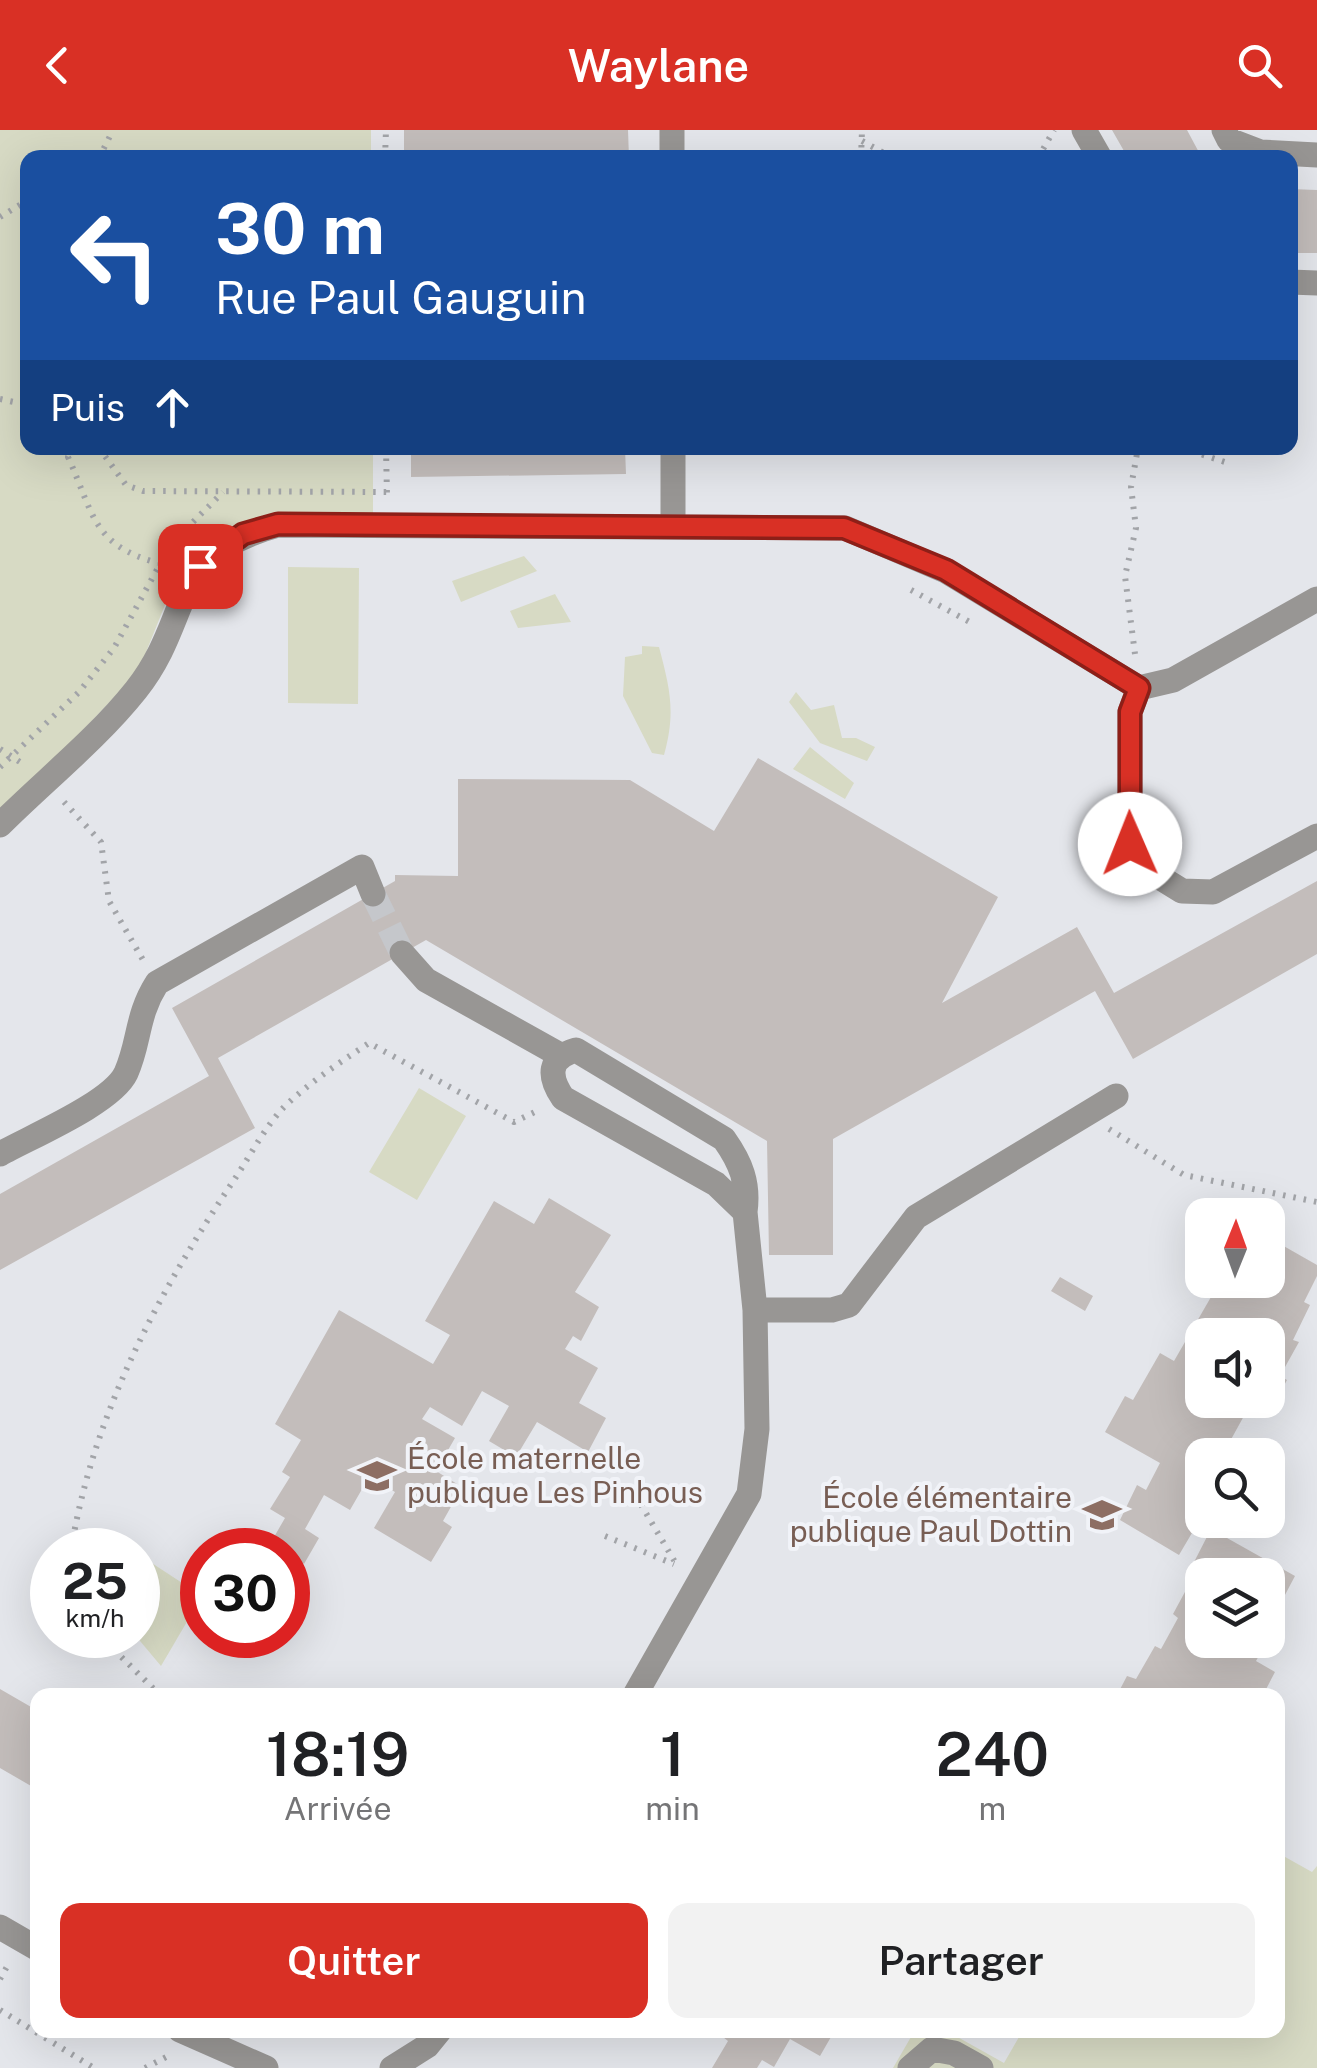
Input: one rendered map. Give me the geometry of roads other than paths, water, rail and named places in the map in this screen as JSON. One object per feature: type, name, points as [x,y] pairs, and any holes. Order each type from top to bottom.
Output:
[{"type":"street","points":[[1224,130],[1229,140],[1255,150]]},
{"type":"street","points":[[673,455],[673,525]]},
{"type":"street","points":[[0,825],[134,692],[161,648],[185,588],[219,548],[243,534],[278,524],[844,528],[879,539],[946,570],[1139,688],[1173,680],[1317,599]]},
{"type":"street","points":[[1139,688],[1130,712],[1130,844],[1148,870],[1182,891],[1213,892],[1317,836]]},
{"type":"street","points":[[0,1154],[95,1102],[126,1075],[141,1008],[156,983],[362,867],[372,894]]},
{"type":"street","points":[[402,953],[426,980],[560,1055]]},
{"type":"street","points":[[640,1688],[748,1494],[755,1468],[755,1310],[745,1212],[748,1190],[738,1159],[724,1139],[576,1050],[560,1055],[552,1066],[552,1082],[563,1098],[716,1184],[745,1212]]},
{"type":"street","points":[[755,1310],[832,1310],[848,1305],[916,1217],[1116,1096]]},
{"type":"street","points":[[0,1927],[30,1944]]},
{"type":"street","points":[[198,2038],[266,2068]]},
{"type":"street","points":[[400,2067],[431,2038]]},
{"type":"street","points":[[910,2068],[932,2049],[954,2053],[981,2068]]},
{"type":"tunnel","points":[[373,894],[402,953]]},
{"type":"place","name":"École maternelle publique Les Pinhous","points":[[377,1476]]},
{"type":"place","name":"École élémentaire publique Paul Dottin","points":[[1102,1515]]}]
